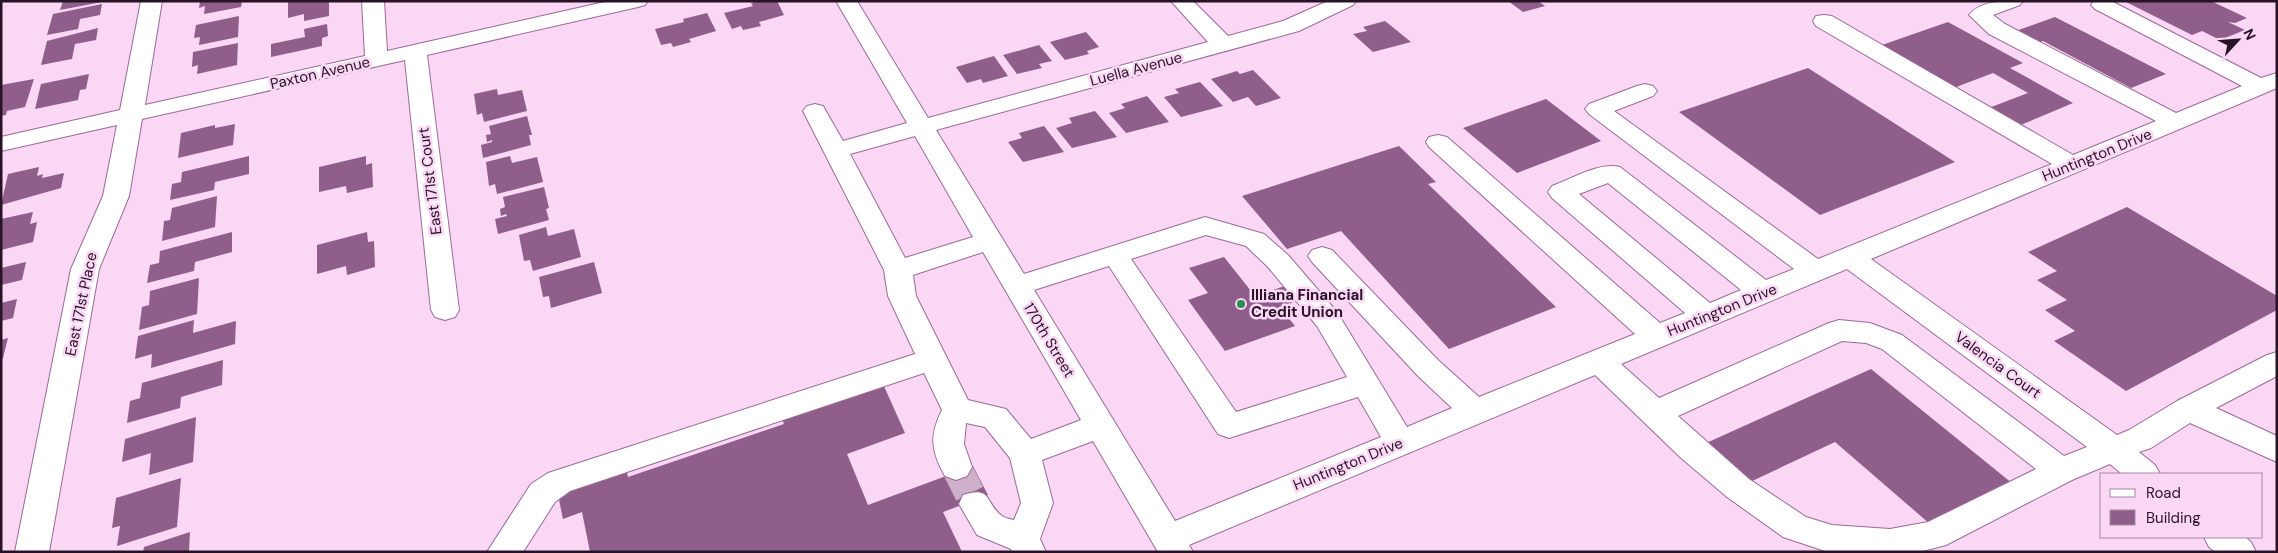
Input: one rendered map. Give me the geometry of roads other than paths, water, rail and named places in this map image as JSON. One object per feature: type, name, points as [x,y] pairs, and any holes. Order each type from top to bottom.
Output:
[{"type":"street","name":"East 171st Place","points":[[32,552],[85,269],[116,196],[152,1]]},
{"type":"street","points":[[373,1],[376,60]]},
{"type":"street","name":"Paxton Avenue","points":[[1,144],[415,52],[591,6],[638,1]]},
{"type":"street","name":"170th Street","points":[[846,1],[1172,545]]},
{"type":"street","points":[[1182,1],[1223,44]]},
{"type":"street","name":"Luella Avenue","points":[[836,150],[1291,26],[1346,1]]},
{"type":"street","points":[[2013,1],[1982,11],[1980,15],[1997,29],[2176,122]]},
{"type":"street","points":[[2102,5],[2269,84]]},
{"type":"street","points":[[1824,21],[2072,165]]},
{"type":"street","name":"East 171st Court","points":[[415,52],[445,310]]},
{"type":"street","name":"Huntington Drive","points":[[1172,545],[1400,443],[2269,84]]},
{"type":"street","points":[[1645,91],[1597,108],[1816,271]]},
{"type":"street","points":[[815,111],[898,270],[902,296],[957,410]]},
{"type":"street","points":[[1438,142],[1657,337]]},
{"type":"street","points":[[1707,316],[1561,192],[1611,173],[1763,293]]},
{"type":"street","points":[[1016,286],[1205,226],[1255,240],[1278,261],[1327,319],[1400,443]]},
{"type":"street","points":[[898,270],[989,241]]},
{"type":"street","points":[[1115,255],[1229,426],[1365,383]]},
{"type":"street","points":[[1322,256],[1428,368],[1474,412]]},
{"type":"street","name":"Valencia Court","points":[[1850,257],[2113,449],[2143,473]]},
{"type":"street","points":[[1655,413],[1839,330],[1854,330],[1881,336],[1892,342],[2061,471]]},
{"type":"street","points":[[504,552],[542,493],[559,482],[933,359]]},
{"type":"street","points":[[1599,361],[1691,448],[1738,488],[1796,527],[1832,539],[1890,543],[1934,535],[2061,471],[2140,439],[2188,408],[2277,363]]},
{"type":"street","points":[[2188,408],[2277,450]]},
{"type":"street","points":[[957,410],[995,417],[1025,454],[1037,503],[1026,546],[990,525],[975,504]]},
{"type":"street","points":[[956,467],[948,444],[948,429],[957,410]]},
{"type":"street","points":[[1025,454],[1100,426]]},
{"type":"street","points":[[2222,538],[2239,552]]},
{"type":"tunnel","points":[[956,467],[975,504]]},
{"type":"place","name":"Illiana Financial Credit Union","points":[[1241,304]]}]
